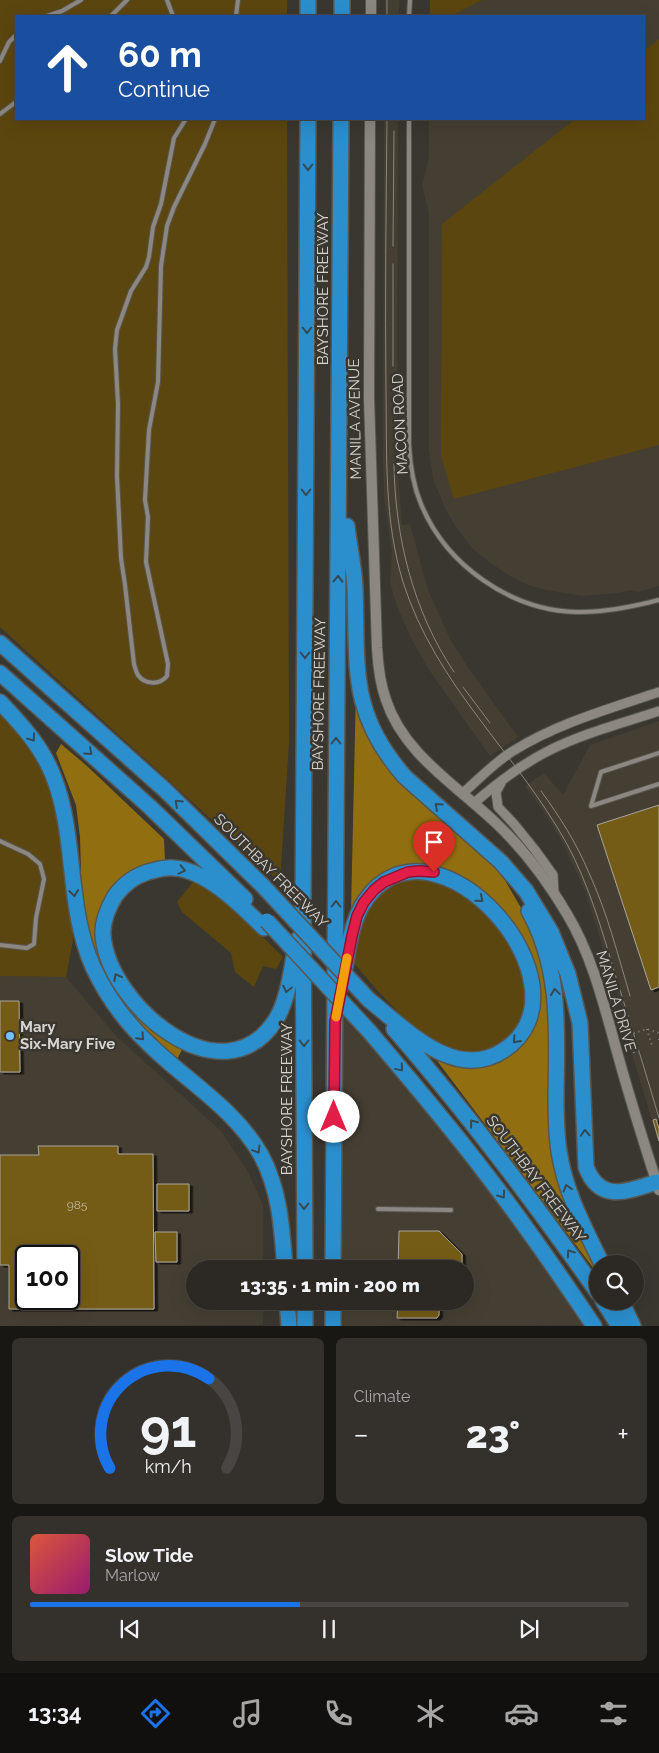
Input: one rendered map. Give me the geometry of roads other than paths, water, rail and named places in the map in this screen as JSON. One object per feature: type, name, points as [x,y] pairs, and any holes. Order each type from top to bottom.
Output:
[{"type":"highway","points":[[308,0],[308,15]]},
{"type":"highway","points":[[342,0],[342,15]]},
{"type":"highway","name":"BAYSHORE FREEWAY","points":[[305,1260],[303,907],[308,120]]},
{"type":"highway","name":"BAYSHORE FREEWAY","points":[[333,1260],[341,120]]},
{"type":"highway","points":[[340,473],[354,585],[356,665],[362,702],[368,720],[383,749],[405,777],[500,862],[526,891],[551,932],[568,974],[580,1023],[586,1167],[590,1178],[608,1192],[618,1193],[658,1186]]},
{"type":"highway","name":"SOUTHBAY FREEWAY","points":[[0,643],[165,790],[263,886],[369,1000],[439,1080],[495,1151],[589,1281]]},
{"type":"highway","points":[[0,673],[150,807],[340,998],[428,1100],[488,1176],[543,1251],[594,1326]]},
{"type":"highway","points":[[0,702],[32,737],[44,756],[54,778],[65,818],[76,908],[82,937],[93,967],[107,994],[126,1021],[151,1047],[233,1118],[249,1136],[268,1172],[278,1199],[284,1260]]},
{"type":"highway","points":[[500,862],[531,915],[548,957],[556,998],[556,1129],[558,1150],[569,1194],[598,1255]]},
{"type":"highway","points":[[265,924],[208,881],[192,872],[174,868],[158,869],[142,874],[128,882],[109,905],[103,934],[106,952],[124,990],[152,1021],[185,1043],[202,1049],[231,1051],[255,1042],[266,1033],[276,1019],[287,986],[303,907]]},
{"type":"highway","points":[[335,1022],[357,916],[364,902],[374,890],[384,882],[408,872],[434,872],[449,878],[485,903],[502,921],[516,941],[526,963],[532,983],[533,1002],[529,1019],[521,1034],[512,1045],[499,1054],[472,1060],[445,1055],[428,1046],[369,1000]]},
{"type":"highway","points":[[288,1310],[289,1326]]},
{"type":"highway","points":[[305,1310],[305,1326]]},
{"type":"highway","points":[[333,1310],[333,1326]]},
{"type":"highway","points":[[609,1310],[619,1326]]},
{"type":"highway","points":[[625,1310],[633,1326]]},
{"type":"main road","points":[[371,0],[371,15]]},
{"type":"main road","name":"MANILA AVENUE","points":[[370,120],[369,398],[377,648],[381,685],[393,716]]},
{"type":"main road","name":"MANILA DRIVE","points":[[393,716],[413,748],[511,838],[526,855],[554,894],[581,940],[600,988],[624,1078],[658,1186]]},
{"type":"street","points":[[463,793],[506,756],[541,735],[573,721],[659,692]]},
{"type":"street","points":[[474,803],[502,780],[536,758],[563,744],[659,711]]},
{"type":"street","points":[[502,780],[496,792],[498,807],[525,837],[553,875],[554,894]]},
{"type":"lane","points":[[51,15],[82,0]]},
{"type":"lane","points":[[112,15],[127,0]]},
{"type":"lane","points":[[167,0],[173,15]]},
{"type":"lane","points":[[236,15],[238,0]]},
{"type":"lane","points":[[410,0],[410,15]]},
{"type":"lane","points":[[0,60],[9,42],[15,36]]},
{"type":"lane","points":[[0,114],[15,103]]},
{"type":"lane","points":[[185,120],[174,138],[161,204],[153,227],[146,267],[128,299],[117,330],[115,348],[118,404],[117,476],[121,558],[134,664],[138,675],[155,683],[160,682],[166,676],[168,664],[146,562],[148,517],[145,500],[149,430],[158,382],[161,266],[167,226],[171,213],[215,120]]},
{"type":"lane","name":"MACON ROAD","points":[[409,120],[410,465],[414,485],[431,524],[460,561],[478,576],[496,588],[534,604],[554,610],[597,612],[617,610],[659,600]]},
{"type":"lane","points":[[659,753],[601,772],[591,806],[659,784]]},
{"type":"lane","points":[[0,842],[34,857],[40,864],[44,879],[36,918],[34,944],[27,948],[0,945]]},
{"type":"lane","points":[[378,1209],[451,1210]]},
{"type":"tram line","points":[[387,0],[387,15]]},
{"type":"tram line","points":[[387,120],[387,464],[392,535],[403,582],[417,619],[435,654],[478,718],[547,811],[575,860],[600,924],[659,1118]]},
{"type":"tram line","points":[[393,246],[394,131]]},
{"type":"tram line","points":[[393,264],[393,366]]},
{"type":"tram line","points":[[394,464],[398,519],[409,573],[427,624],[454,672]]},
{"type":"tram line","points":[[463,687],[490,723]]},
{"type":"tram line","points":[[541,791],[574,841],[584,862],[612,934],[630,996]]},
{"type":"place","name":"Mary Six-Mary Five","points":[[10,1036]]}]
